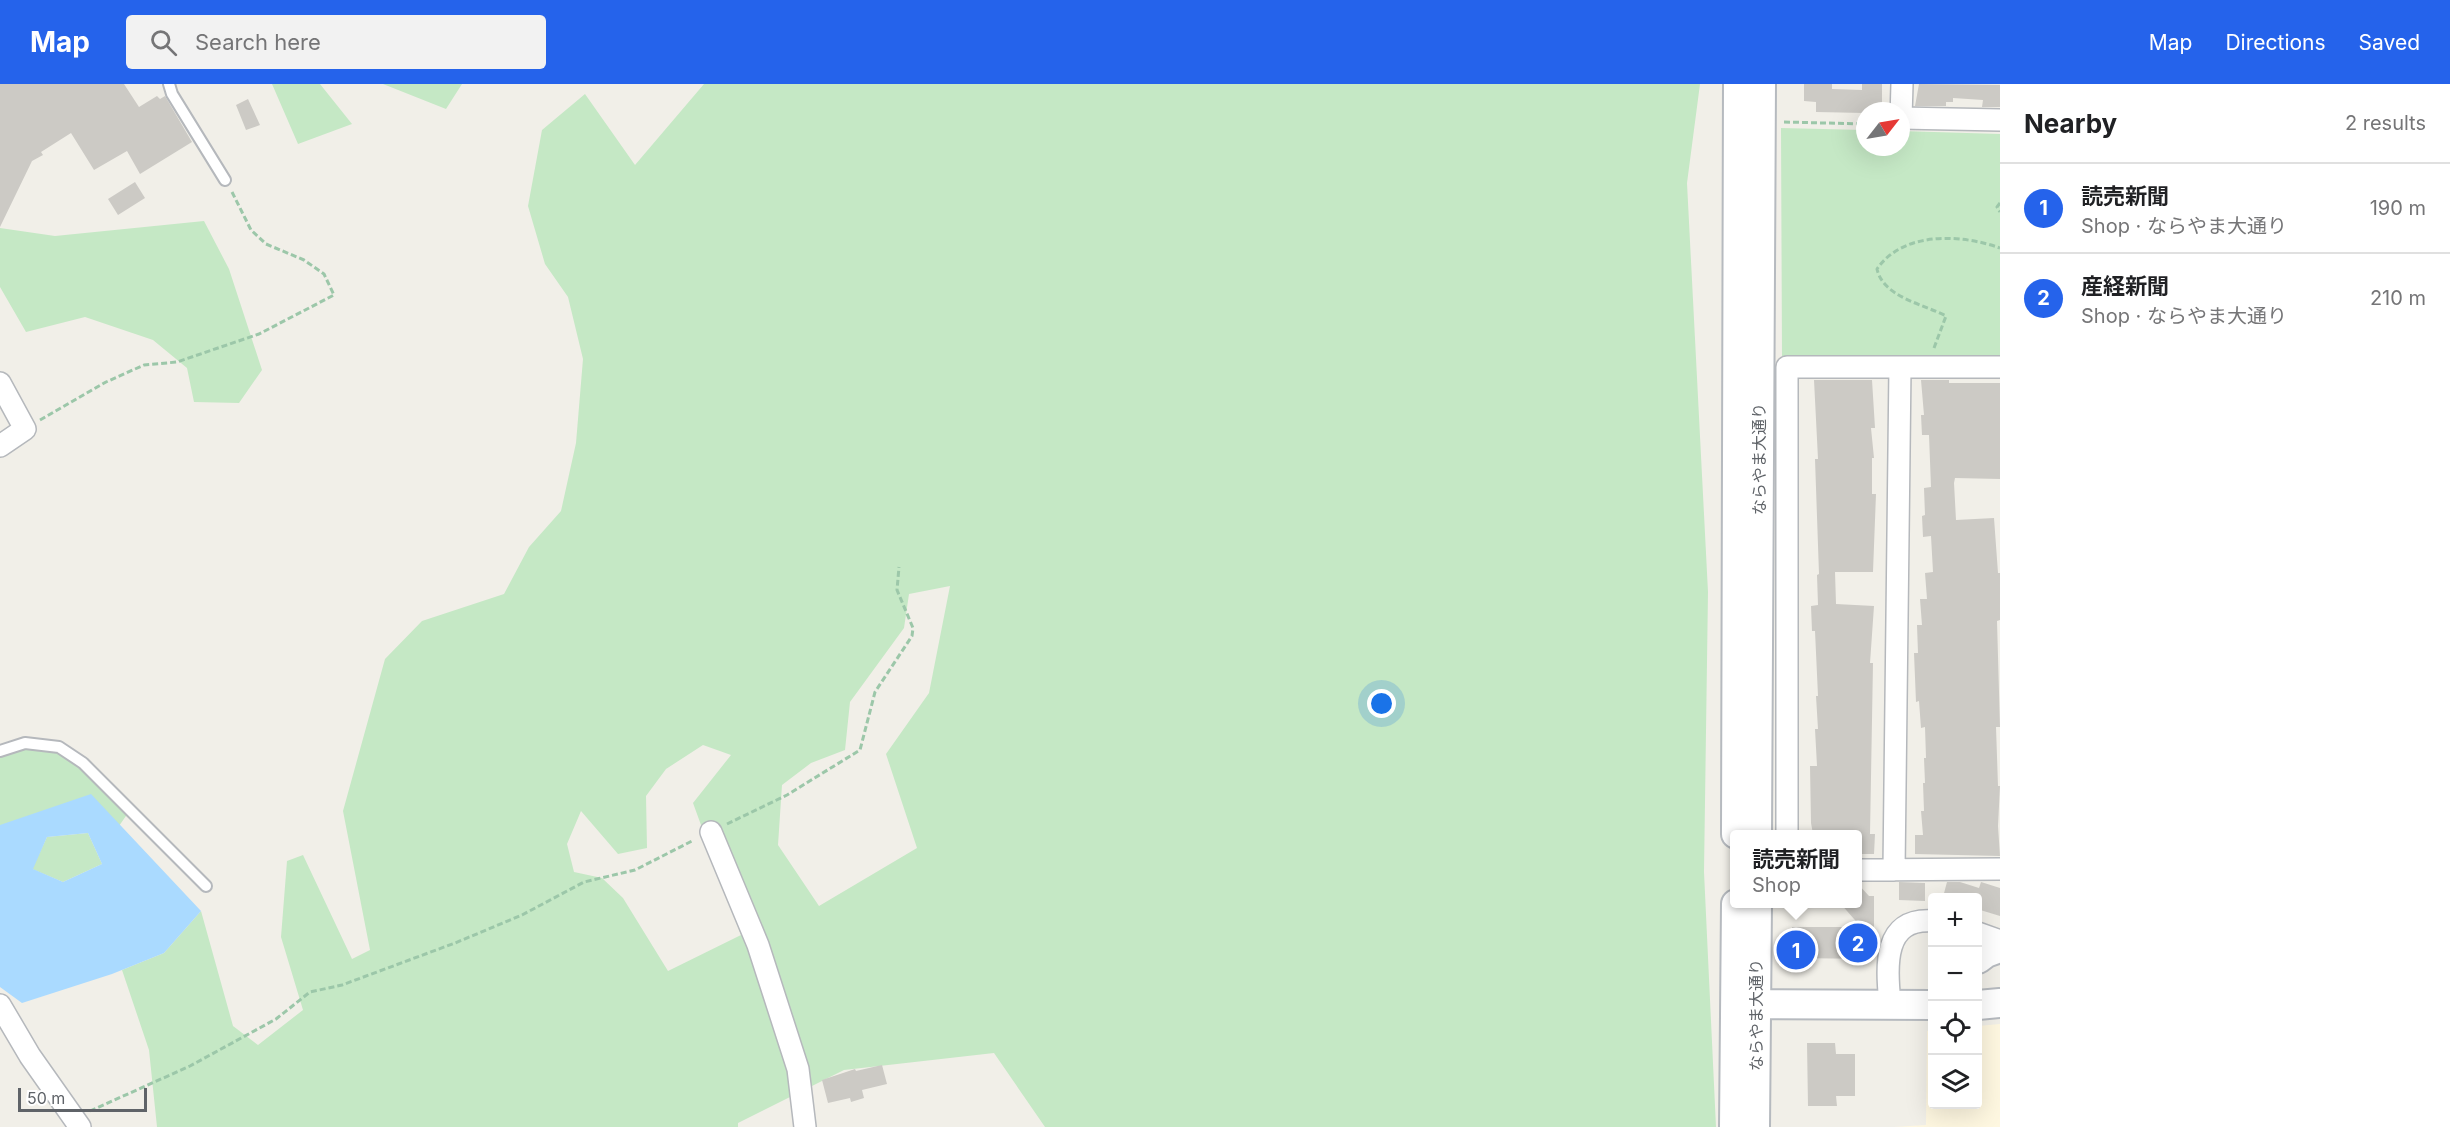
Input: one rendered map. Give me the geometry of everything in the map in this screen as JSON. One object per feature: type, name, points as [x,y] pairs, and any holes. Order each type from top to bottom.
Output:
[{"type":"street","name":"ならやま大通り","points":[[1736,830],[1738,84]]},
{"type":"street","name":"ならやま大通り","points":[[1757,830],[1761,84]]},
{"type":"street","points":[[1902,84],[1901,118],[2000,120]]},
{"type":"street","points":[[1787,830],[1787,367],[2000,367]]},
{"type":"street","points":[[1894,870],[1900,367]]},
{"type":"street","points":[[0,382],[25,429],[0,446]]},
{"type":"street","points":[[711,832],[758,945],[798,1069],[805,1127]]},
{"type":"street","points":[[1862,870],[2000,869]]},
{"type":"street","name":"ならやま大通り","points":[[1736,908],[1755,1127]]},
{"type":"street","name":"ならやま大通り","points":[[1734,1127],[1756,908]]},
{"type":"street","points":[[1890,1005],[1889,952],[1893,941],[1899,933],[1914,922],[1928,921]]},
{"type":"street","points":[[1982,935],[2000,941]]},
{"type":"street","points":[[1982,956],[2000,948]]},
{"type":"street","points":[[1982,1005],[2000,1003]]},
{"type":"street","points":[[1746,1004],[1928,1005]]},
{"type":"street","points":[[0,1005],[30,1056],[77,1122]]},
{"type":"lane","points":[[169,84],[172,94],[225,180]]},
{"type":"lane","points":[[0,751],[25,742],[59,747],[83,763],[206,886]]},
{"type":"path","points":[[1761,121],[1856,124]]},
{"type":"path","points":[[25,429],[106,382],[144,365],[177,362],[259,334],[334,295],[324,274],[304,260],[266,244],[251,230],[225,180]]},
{"type":"path","points":[[2000,203],[1997,207],[2000,212]]},
{"type":"path","points":[[1927,367],[1946,316],[1888,288],[1879,279],[1876,269],[1882,261],[1907,244],[1965,238],[2000,248]]},
{"type":"path","points":[[77,1122],[190,1066],[276,1019],[310,992],[342,985],[454,943],[522,915],[584,882],[635,870],[787,795],[860,750],[875,692],[912,636],[912,628],[897,590],[899,567]]},
{"type":"shaded area","points":[[2000,1024],[2000,1127],[1894,1127],[1926,1125],[1927,1031],[1928,1109],[1982,1109],[1982,1026]]},
{"type":"green space","points":[[272,84],[320,84],[352,124],[298,144]]},
{"type":"green space","points":[[383,84],[462,84],[446,109]]},
{"type":"green space","points":[[704,84],[1700,84],[1687,183],[1708,592],[1704,872],[1716,1127],[1045,1127],[994,1053],[844,1070],[738,1123],[738,1127],[157,1127],[149,1050],[122,970],[164,953],[201,911],[233,1026],[258,1045],[303,1010],[281,937],[287,861],[303,855],[352,959],[370,950],[343,811],[385,659],[422,621],[504,594],[529,547],[561,511],[576,443],[583,359],[568,297],[545,264],[528,206],[542,130],[585,94],[635,165]],"holes":[[[950,586],[929,693],[886,754],[917,848],[819,906],[778,845],[782,785],[811,763],[845,750],[850,702],[904,628],[909,594]],[[703,745],[731,755],[693,803],[741,935],[668,971],[623,898],[602,878],[574,872],[567,844],[581,811],[618,854],[647,848],[646,796],[666,769]]]},
{"type":"green space","points":[[1781,128],[1856,130],[1856,156],[1910,156],[1910,131],[2000,134],[2000,357],[1782,356]]},
{"type":"green space","points":[[204,221],[229,269],[262,370],[239,403],[194,402],[187,368],[153,340],[85,317],[26,332],[0,287],[0,228],[55,236]]},
{"type":"green space","points":[[26,746],[58,751],[82,767],[128,813],[119,826],[0,830],[0,756]]},
{"type":"green space","points":[[88,833],[102,864],[63,882],[32,869],[47,837]]},
{"type":"water","points":[[91,794],[201,911],[164,953],[112,974],[22,1003],[0,987],[0,825]],"holes":[[[88,833],[102,864],[63,882],[33,869],[47,837]]]},
{"type":"building","points":[[0,84],[124,84],[139,107],[157,96],[160,99],[165,96],[192,142],[140,174],[127,151],[94,170],[71,133],[41,152],[43,155],[32,161],[0,227]]},
{"type":"building","points":[[1804,84],[1832,84],[1832,89],[1862,90],[1862,84],[1882,84],[1882,102],[1856,102],[1856,113],[1816,112],[1816,102],[1804,101]]},
{"type":"building","points":[[1919,84],[2000,85],[2000,107],[1982,107],[1983,100],[1953,98],[1953,102],[1946,102],[1946,106],[1915,106]]},
{"type":"building","points":[[248,99],[260,125],[246,130],[236,105]]},
{"type":"building","points":[[135,182],[145,198],[118,215],[108,199]]},
{"type":"building","points":[[1814,380],[1872,380],[1875,428],[1871,428],[1874,458],[1872,458],[1872,494],[1876,494],[1873,572],[1835,572],[1836,604],[1874,606],[1870,663],[1873,663],[1870,834],[1875,834],[1874,854],[1862,854],[1862,830],[1812,830],[1811,823],[1810,766],[1817,766],[1815,729],[1818,729],[1815,631],[1812,631],[1811,606],[1818,605],[1815,459],[1818,459]]},
{"type":"building","points":[[1921,380],[1949,380],[1949,383],[2000,383],[2000,479],[1955,478],[1954,483],[1956,520],[1994,518],[1998,573],[2000,573],[2000,620],[1997,621],[2000,727],[1996,727],[1998,786],[2000,786],[1998,826],[2000,856],[1915,854],[1915,835],[1923,835],[1921,811],[1924,811],[1923,783],[1925,783],[1924,758],[1926,758],[1925,727],[1921,728],[1919,701],[1916,702],[1914,653],[1918,653],[1917,625],[1922,625],[1920,599],[1927,599],[1925,573],[1933,572],[1931,536],[1923,537],[1924,488],[1931,487],[1929,435],[1922,435],[1921,415],[1924,415]]},
{"type":"building","points":[[1899,882],[1925,883],[1925,901],[1899,900]]},
{"type":"building","points":[[1947,882],[1960,882],[1979,888],[1981,882],[2000,888],[2000,916],[1982,911],[1982,893],[1944,893]]},
{"type":"building","points":[[1862,888],[1869,896],[1874,896],[1874,959],[1792,958],[1792,927],[1861,927],[1844,908],[1862,908]]},
{"type":"building","points":[[1807,1043],[1835,1043],[1836,1054],[1855,1054],[1855,1096],[1836,1096],[1837,1106],[1808,1106]]},
{"type":"building","points":[[882,1065],[887,1084],[862,1090],[864,1098],[851,1102],[850,1098],[828,1103],[822,1080],[855,1069],[856,1071]]},
{"type":"place","name":"産経新聞","points":[[1858,943]]},
{"type":"place","name":"読売新聞","points":[[1796,950]]}]
